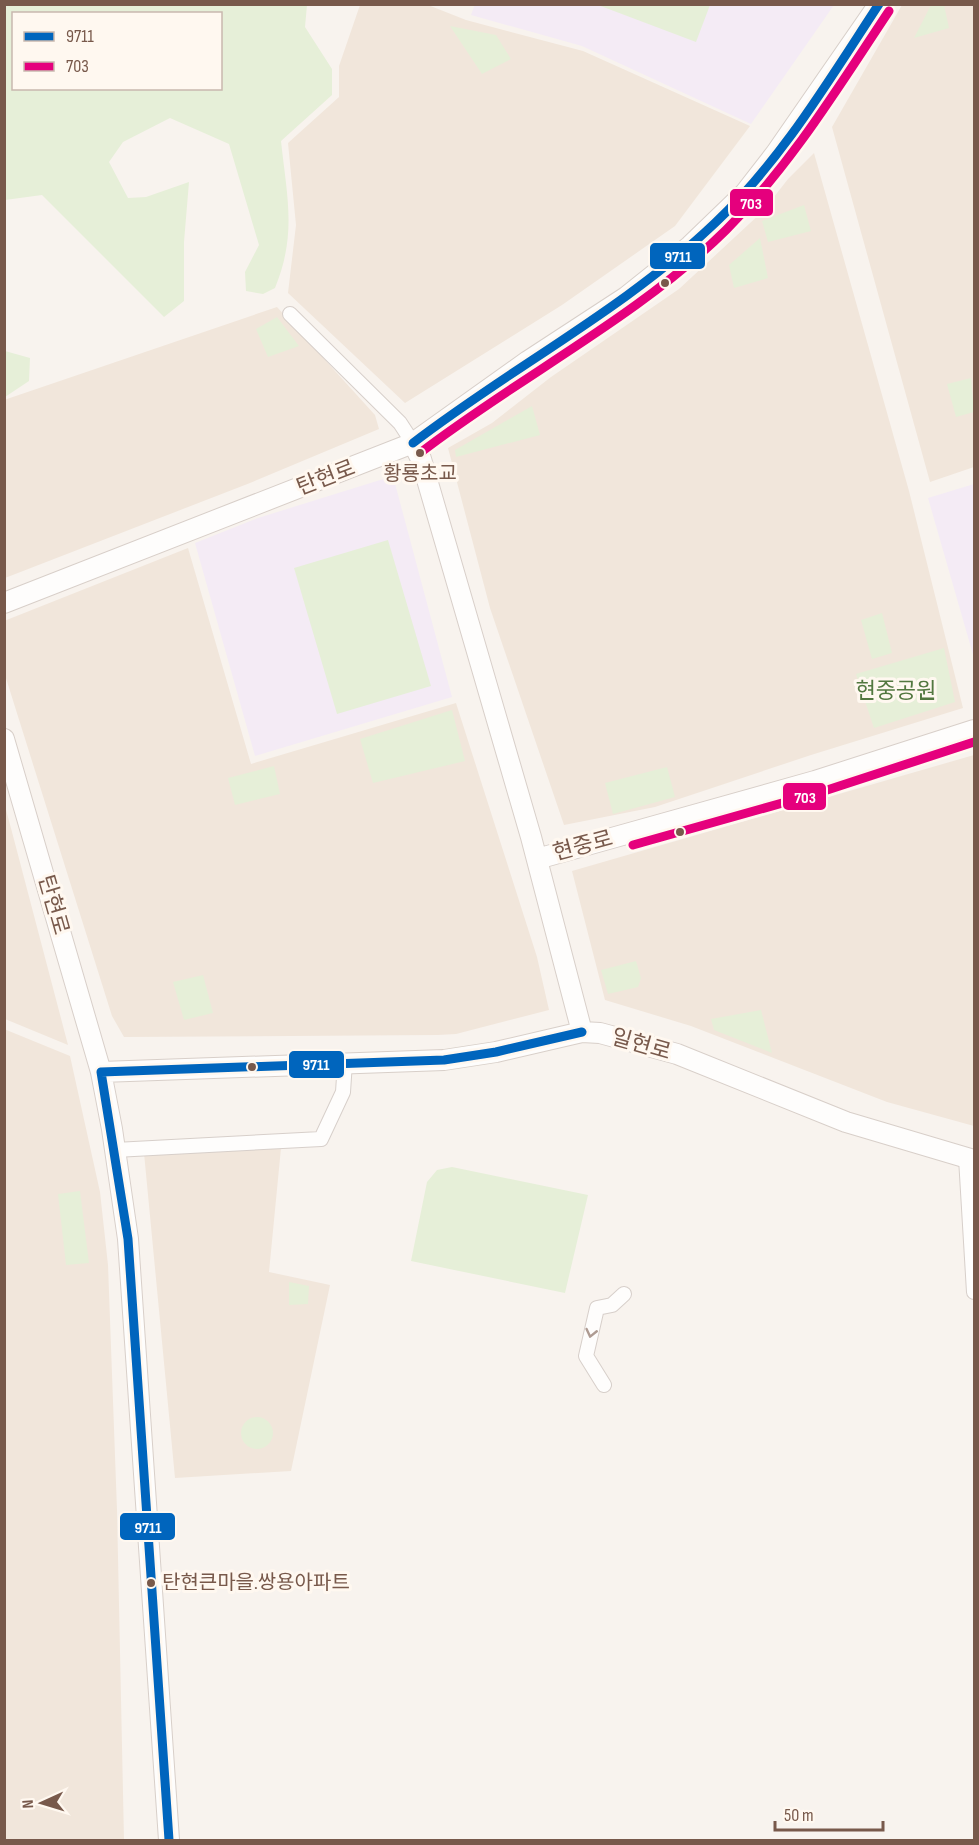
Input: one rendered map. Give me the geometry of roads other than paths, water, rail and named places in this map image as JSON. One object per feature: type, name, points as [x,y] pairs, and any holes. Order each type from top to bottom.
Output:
[{"type":"main road","name":"탄현로","points":[[4,603],[414,443],[528,361],[626,297],[690,246],[745,193],[776,153],[879,4]]},
{"type":"main road","name":"현중로","points":[[414,443],[421,459],[537,859],[582,1032]]},
{"type":"main road","name":"현중로","points":[[537,859],[815,781],[975,730]]},
{"type":"main road","name":"탄현로","points":[[4,739],[102,1072]]},
{"type":"main road","name":"일현로","points":[[102,1072],[444,1060],[496,1052],[582,1032],[609,1035],[677,1054],[846,1122],[970,1159]]},
{"type":"main road","points":[[102,1072],[128,1239],[169,1840]]},
{"type":"street","points":[[290,314],[400,423],[414,443]]},
{"type":"street","points":[[115,1150],[321,1139],[344,1092],[345,1062]]},
{"type":"street","name":"일현로","points":[[970,1159],[975,1292]]},
{"type":"street","points":[[604,1384],[586,1356],[597,1308],[612,1305],[624,1294]]},
{"type":"place","name":"황룡초교","points":[[420,453]]},
{"type":"place","name":"탄현큰마을.쌍용아파트","points":[[151,1583]]},
{"type":"park label","name":"현중공원","points":[[896,691]]}]
